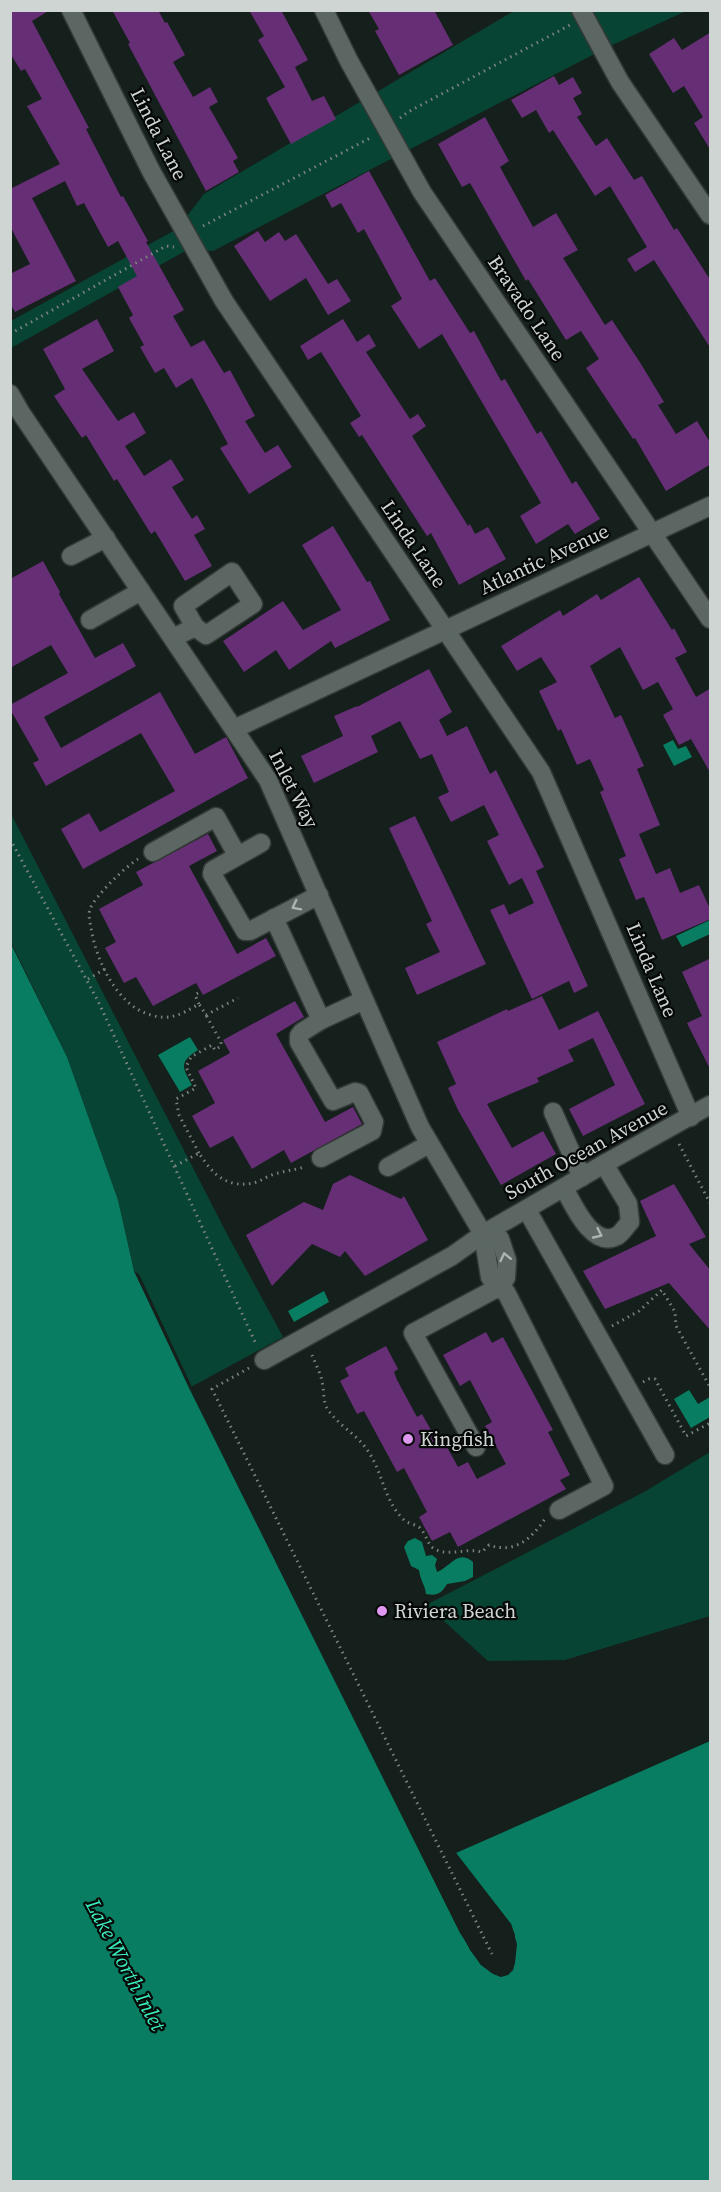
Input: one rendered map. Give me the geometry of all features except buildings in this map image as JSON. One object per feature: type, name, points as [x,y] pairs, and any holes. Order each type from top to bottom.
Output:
[{"type":"street","name":"Linda Lane","points":[[71,10],[151,171],[224,302],[541,772],[691,1117]]},
{"type":"street","name":"Bravado Lane","points":[[324,10],[422,192],[711,619]]},
{"type":"street","points":[[583,14],[620,82],[711,215]]},
{"type":"street","name":"Inlet Way","points":[[10,394],[268,780],[420,1128],[483,1234]]},
{"type":"street","name":"Atlantic Avenue","points":[[234,729],[711,507]]},
{"type":"street","points":[[72,556],[106,538]]},
{"type":"street","points":[[90,620],[141,591]]},
{"type":"street","points":[[173,638],[195,627]]},
{"type":"street","points":[[153,852],[216,817],[237,855]]},
{"type":"street","points":[[261,843],[217,867],[212,874],[245,931],[250,931],[318,895]]},
{"type":"street","points":[[274,918],[321,1020]]},
{"type":"street","points":[[321,1158],[372,1131],[374,1122],[359,1094],[355,1092],[333,1101],[299,1042],[299,1036],[321,1020],[364,1000]]},
{"type":"street","name":"South Ocean Avenue","points":[[264,1360],[452,1256],[483,1234],[604,1164],[711,1106]]},
{"type":"street","points":[[553,1112],[582,1177]]},
{"type":"street","points":[[388,1167],[429,1144]]},
{"type":"street","points":[[564,1188],[590,1232],[608,1238],[617,1236],[630,1222],[627,1204],[604,1164]]},
{"type":"street","points":[[526,1210],[665,1455]]},
{"type":"street","points":[[476,1447],[413,1333],[497,1288],[506,1278],[507,1260],[500,1239],[483,1234]]},
{"type":"street","points":[[497,1288],[506,1292],[604,1486],[559,1510]]},
{"type":"path","points":[[10,334],[166,246],[172,248],[182,242],[186,235],[387,129],[408,112],[583,14]]},
{"type":"path","points":[[10,839],[87,979],[264,1360],[212,1389],[492,1954]]},
{"type":"path","points":[[153,852],[126,868],[102,891],[90,910],[93,942],[117,989],[133,1007],[150,1015],[176,1017],[199,1004]]},
{"type":"path","points":[[87,979],[105,969]]},
{"type":"path","points":[[201,991],[195,995],[221,1042],[221,1046],[215,1050],[212,1045],[189,1059],[188,1071],[196,1088],[176,1099],[179,1115],[199,1153],[213,1173],[220,1179],[250,1184],[278,1173],[304,1168],[321,1158]]},
{"type":"path","points":[[206,1015],[238,998]]},
{"type":"path","points":[[679,1144],[711,1203]]},
{"type":"path","points":[[175,1166],[199,1153]]},
{"type":"path","points":[[616,1324],[639,1311],[662,1290],[675,1312],[676,1326],[711,1387]]},
{"type":"path","points":[[310,1350],[322,1379],[326,1407],[368,1451],[378,1468],[388,1498],[405,1521],[420,1528],[431,1547],[443,1552],[472,1549],[482,1552],[489,1545],[499,1549],[511,1548],[527,1541],[546,1518],[559,1510]]},
{"type":"path","points":[[649,1379],[656,1379],[686,1436],[711,1423]]},
{"type":"shaded area","points":[[514,11],[686,11],[608,47],[213,251],[187,250],[11,348],[11,321],[177,229],[204,194]]},
{"type":"shaded area","points":[[10,812],[226,1232],[283,1337],[189,1388],[134,1271],[118,1200],[67,1057],[11,942]]},
{"type":"shaded area","points":[[710,1452],[710,1616],[565,1660],[488,1661],[426,1605],[644,1492]]},
{"type":"water","points":[[673,740],[678,749],[686,746],[692,757],[674,766],[663,745]]},
{"type":"water","points":[[710,920],[710,934],[682,947],[676,936]]},
{"type":"water","name":"Lake Worth Inlet","points":[[10,942],[67,1057],[118,1200],[134,1271],[437,1886],[470,1950],[481,1965],[501,1977],[513,1970],[515,1935],[511,1924],[456,1853],[710,1741],[710,2181],[11,2181]]},
{"type":"water","points":[[190,1037],[198,1050],[188,1058],[184,1065],[192,1085],[180,1092],[158,1055]]},
{"type":"water","points":[[324,1291],[329,1302],[294,1322],[288,1311]]},
{"type":"water","points":[[689,1390],[698,1404],[710,1397],[710,1417],[691,1428],[674,1399]]},
{"type":"water","points":[[415,1538],[422,1542],[426,1556],[432,1555],[437,1559],[435,1565],[437,1572],[454,1560],[463,1557],[473,1562],[473,1577],[447,1584],[438,1594],[426,1594],[419,1570],[411,1566],[404,1547],[408,1541]]},
{"type":"pier","points":[[134,1271],[139,1274],[192,1387],[463,1931],[483,1963],[501,1974],[507,1973],[510,1969],[514,1944],[512,1935],[508,1926],[453,1852],[511,1924],[517,1944],[513,1970],[508,1975],[501,1977],[481,1965],[460,1933],[189,1388]]},
{"type":"place","name":"Kingfish","points":[[408,1439]]},
{"type":"place","name":"Riviera Beach","points":[[382,1611]]}]
